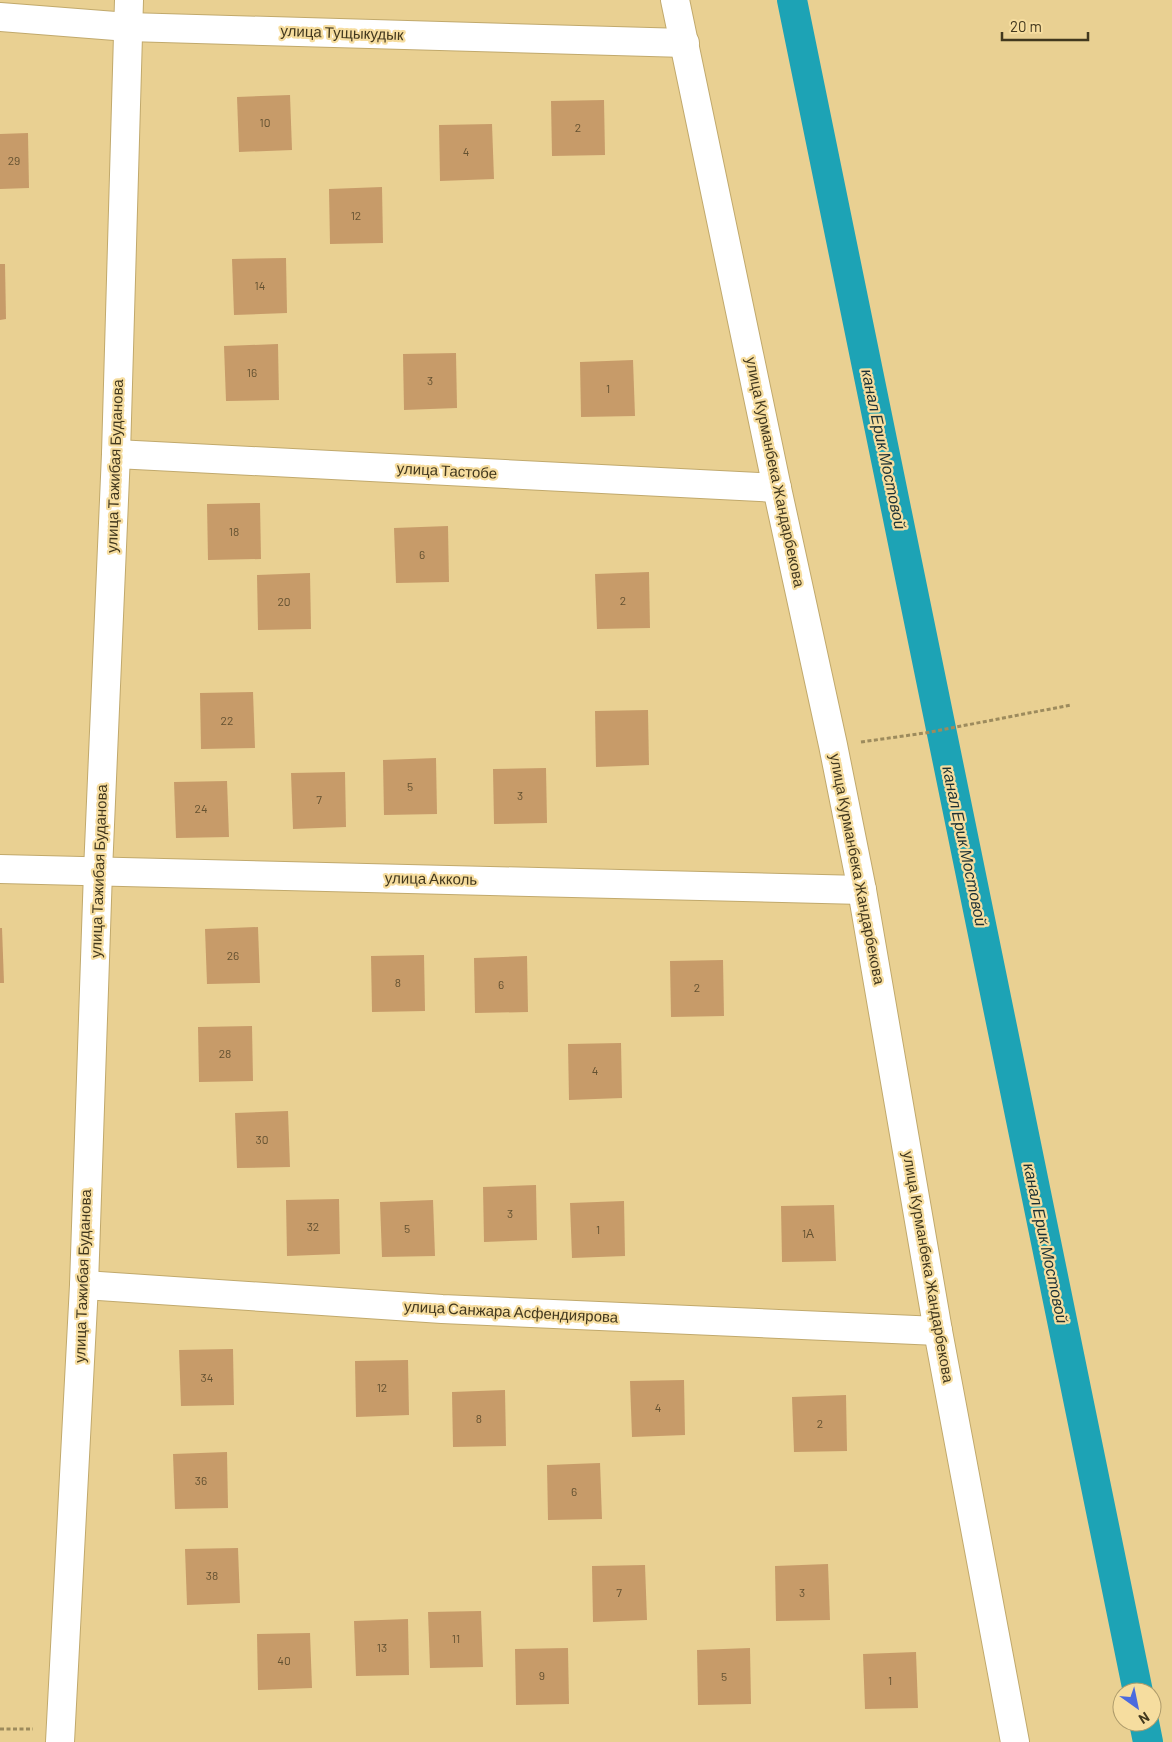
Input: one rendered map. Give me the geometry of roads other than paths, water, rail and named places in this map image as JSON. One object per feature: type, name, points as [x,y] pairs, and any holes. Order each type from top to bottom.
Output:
[{"type":"street","name":"улица Тажибая Буданова","points":[[60,1742],[84,1285],[98,871],[116,454],[129,0]]},
{"type":"street","name":"улица Курманбека Жандарбекова","points":[[676,0],[777,488],[834,745],[862,890],[938,1331],[1015,1742]]},
{"type":"street","name":"улица Тущыкудык","points":[[0,17],[128,27],[685,43]]},
{"type":"street","name":"улица Тастобе","points":[[116,454],[777,488]]},
{"type":"street","name":"улица Акколь","points":[[0,869],[862,890]]},
{"type":"street","name":"улица Санжара Асфендиярова","points":[[84,1285],[442,1310],[938,1331]]},
{"type":"street","points":[[60,1742],[79,1742]]},
{"type":"waterway","name":"канал Ерик Мостовой","points":[[792,0],[1136,1682]]},
{"type":"waterway","name":"канал Ерик Мостовой","points":[[1146,1732],[1148,1742]]}]
